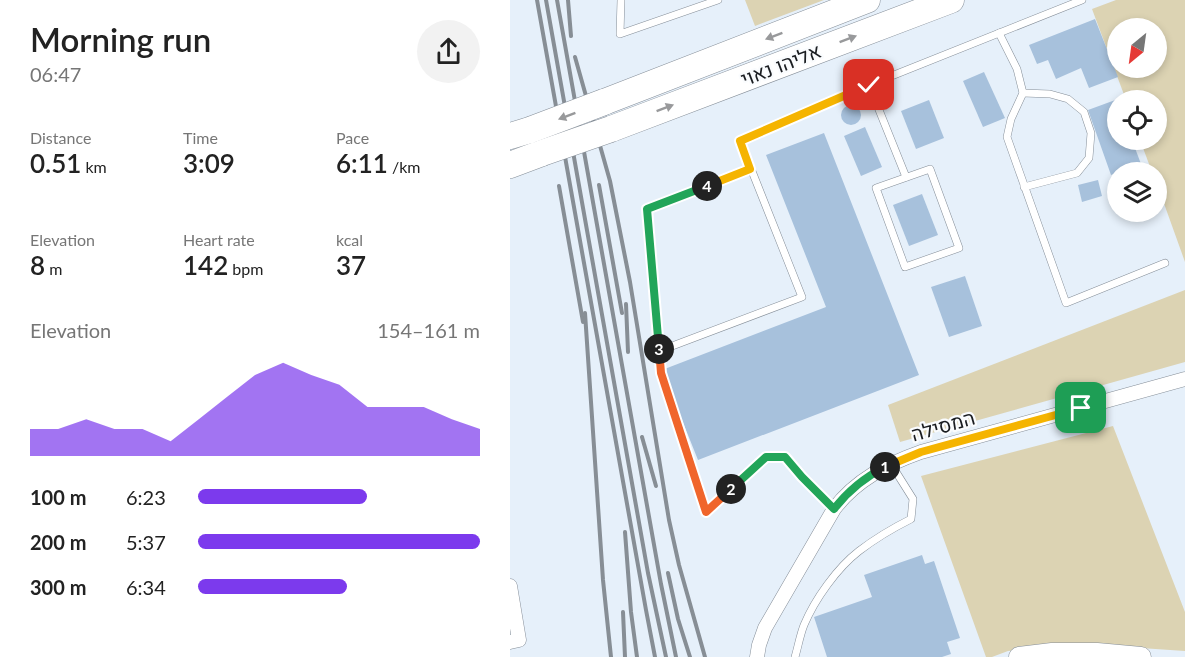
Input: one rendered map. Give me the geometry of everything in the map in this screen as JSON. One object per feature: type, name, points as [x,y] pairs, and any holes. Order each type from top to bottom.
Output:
[{"type":"highway","name":"אליהו נאוי","points":[[520,133],[867,0]]},
{"type":"highway","name":"אליהו נאוי","points":[[510,165],[951,0]]},
{"type":"street","name":"המסילה","points":[[757,657],[765,628],[834,509],[864,479],[891,464],[921,452],[1185,379]]},
{"type":"street","points":[[510,586],[519,640],[510,642]]},
{"type":"street","points":[[1019,657],[1052,653],[1097,653],[1141,657]]},
{"type":"lane","points":[[621,0],[620,34],[718,0]]},
{"type":"lane","points":[[659,351],[802,297],[740,141],[869,85],[1082,0]]},
{"type":"lane","points":[[999,33],[1017,69],[1023,93],[1011,118],[1007,137],[1065,303],[1165,263]]},
{"type":"lane","points":[[869,85],[906,177]]},
{"type":"lane","points":[[1023,93],[1050,94],[1068,99],[1084,112],[1090,133],[1089,158],[1077,173],[1024,187]]},
{"type":"lane","points":[[750,169],[647,209],[661,373],[706,512],[766,457],[785,457],[834,509]]},
{"type":"lane","points":[[930,169],[959,248],[905,267],[876,188],[906,177],[930,169]]},
{"type":"lane","points":[[795,657],[804,626],[817,600],[840,569],[858,551],[911,519],[913,499],[891,464]]},
{"type":"shaded area","points":[[745,0],[824,0],[755,26]]},
{"type":"shaded area","points":[[1116,0],[1185,0],[1185,262],[1167,212],[1167,162],[1148,162],[1144,150],[1167,150],[1167,90],[1122,90],[1118,78],[1167,78],[1167,18],[1107,18],[1107,49],[1092,9]]},
{"type":"shaded area","points":[[1185,290],[1185,362],[900,442],[888,405]]},
{"type":"shaded area","points":[[1113,426],[1185,612],[1185,651],[1081,644],[1008,651],[986,657],[921,476]]},
{"type":"building","points":[[1095,19],[1107,49],[1107,78],[1115,78],[1089,88],[1081,68],[1056,79],[1048,60],[1037,64],[1029,45]]},
{"type":"building","points":[[984,72],[1005,118],[983,127],[963,81]]},
{"type":"building","points":[[929,100],[944,138],[916,149],[901,111]]},
{"type":"building","points":[[1107,103],[1107,150],[1136,150],[1140,162],[1107,164],[1088,110]]},
{"type":"building","points":[[847,105],[855,105],[861,111],[861,119],[855,125],[847,125],[841,119],[841,111]]},
{"type":"building","points":[[865,127],[882,167],[861,176],[844,136]]},
{"type":"building","points":[[824,133],[919,375],[698,460],[662,370],[826,307],[766,155]]},
{"type":"building","points":[[1098,180],[1102,196],[1082,202],[1078,185]]},
{"type":"building","points":[[922,194],[938,235],[909,246],[893,205]]},
{"type":"building","points":[[965,276],[982,326],[949,337],[931,287]]},
{"type":"building","points":[[922,555],[925,564],[934,561],[960,638],[947,642],[951,654],[942,657],[827,657],[814,617],[872,597],[864,575]]},
{"type":"railway","points":[[537,0],[655,657]]},
{"type":"railway","points":[[546,0],[648,573],[666,657]]},
{"type":"railway","points":[[557,0],[676,657]]},
{"type":"railway","points":[[568,0],[571,36]]},
{"type":"railway","points":[[575,57],[610,181],[630,282],[669,520],[705,657]]},
{"type":"railway","points":[[599,185],[622,313]]},
{"type":"railway","points":[[559,186],[583,322]]},
{"type":"railway","points":[[626,304],[628,352]]},
{"type":"railway","points":[[585,313],[603,580],[611,657]]},
{"type":"railway","points":[[642,437],[656,486]]},
{"type":"railway","points":[[625,532],[637,657]]},
{"type":"railway","points":[[668,573],[678,619],[690,657]]},
{"type":"railway","points":[[623,612],[625,657]]},
{"type":"route","points":[[869,85],[740,141],[750,169],[647,209],[661,373],[706,512],[766,457],[785,457],[834,509],[864,479],[901,459],[1081,408]]}]
